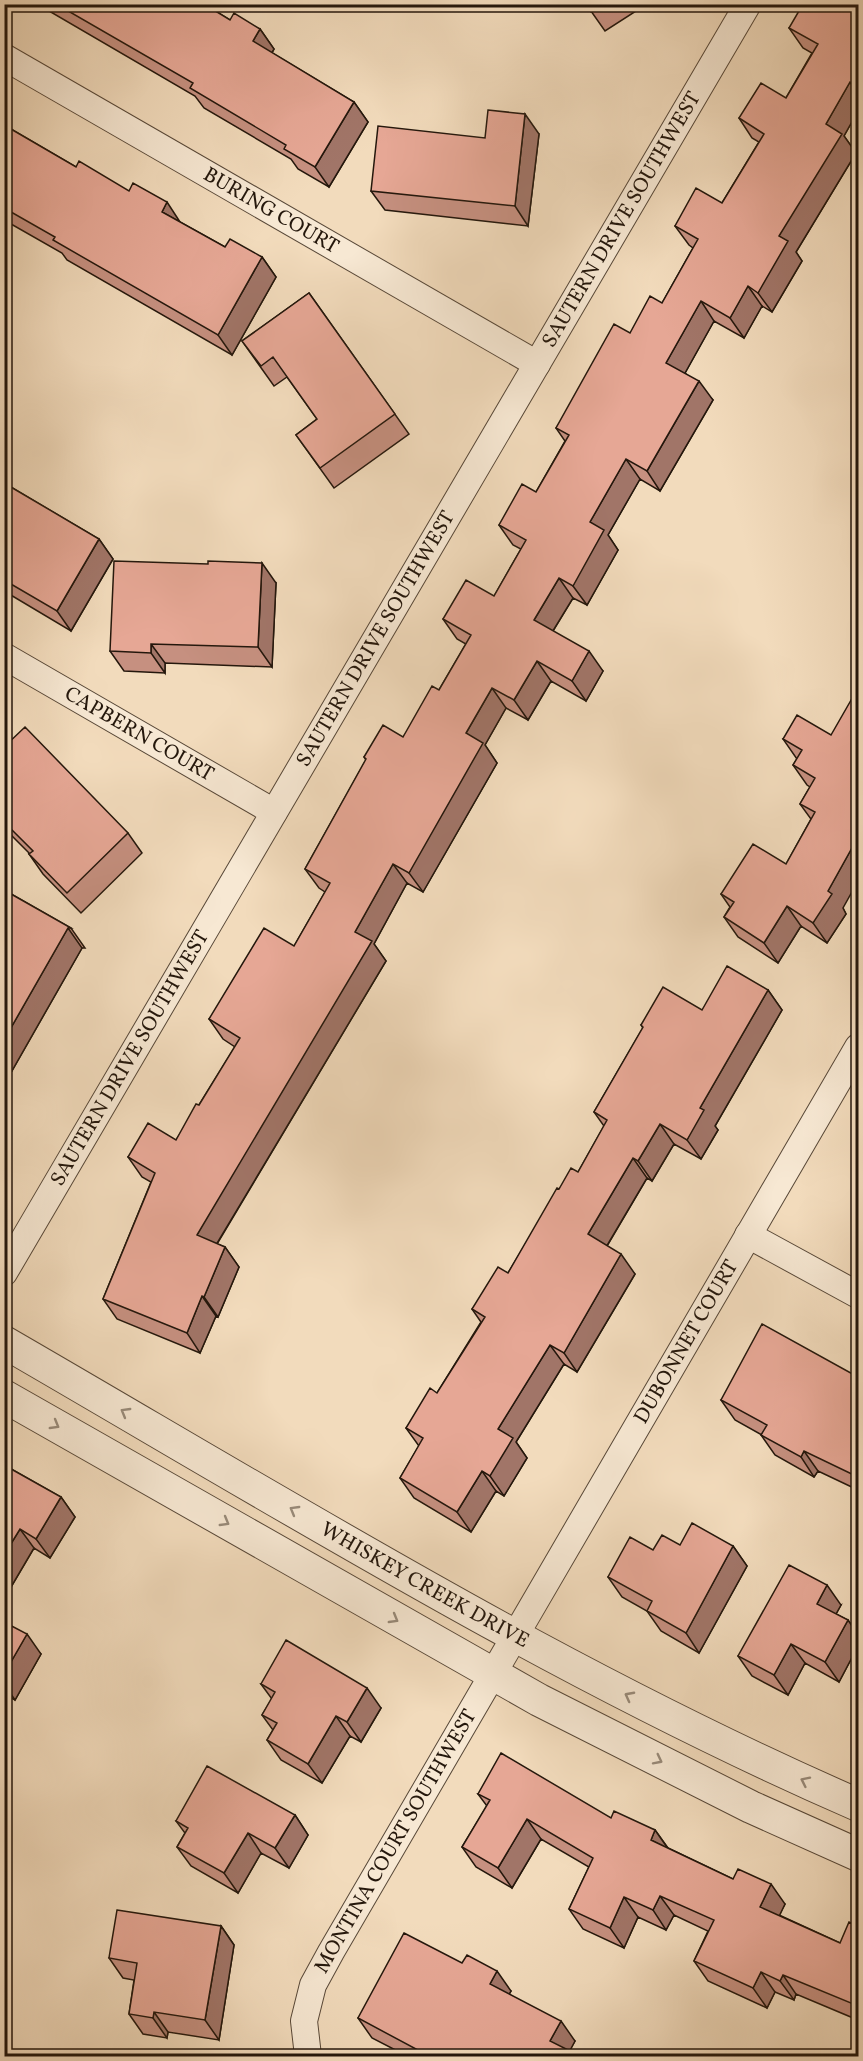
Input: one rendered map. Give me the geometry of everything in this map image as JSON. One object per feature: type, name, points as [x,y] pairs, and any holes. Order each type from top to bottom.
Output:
[{"type":"street","name":"SAUTERN DRIVE SOUTHWEST","points":[[4,1273],[748,4]]},
{"type":"street","name":"BURING COURT","points":[[4,57],[537,364]]},
{"type":"street","name":"CAPBERN COURT","points":[[4,656],[274,812]]},
{"type":"street","name":"DUBONNET COURT","points":[[516,1636],[858,1047]]},
{"type":"street","points":[[748,1235],[858,1295]]},
{"type":"street","name":"WHISKEY CREEK DRIVE","points":[[4,1342],[516,1636],[645,1705],[858,1805]]},
{"type":"street","points":[[4,1396],[491,1675],[751,1807],[858,1855]]},
{"type":"street","name":"MONTINA COURT SOUTHWEST","points":[[308,2056],[304,2021],[313,1985],[491,1675],[516,1636]]},
{"type":"building","points":[[56,4],[204,4],[230,20],[234,13],[260,29],[253,41],[354,102],[315,167],[284,149],[286,145],[190,88],[193,83]]},
{"type":"building","points":[[586,4],[602,4],[591,12]]},
{"type":"building","points":[[803,4],[858,4],[858,87],[850,82],[826,124],[842,134],[779,236],[788,241],[758,293],[748,286],[730,318],[701,301],[666,363],[699,381],[647,471],[626,459],[590,522],[604,530],[573,586],[559,578],[534,620],[589,651],[572,681],[537,661],[514,700],[492,688],[466,733],[483,743],[409,873],[393,864],[355,932],[372,941],[197,1235],[225,1247],[187,1333],[103,1299],[155,1173],[128,1157],[148,1123],[176,1140],[196,1104],[199,1105],[240,1038],[209,1019],[264,928],[294,946],[330,883],[305,869],[383,725],[403,737],[432,686],[439,690],[471,635],[443,619],[466,580],[494,596],[526,540],[499,525],[522,484],[536,492],[569,435],[556,428],[614,324],[630,333],[650,296],[662,303],[698,239],[675,226],[696,188],[722,203],[764,134],[739,118],[761,83],[786,98],[818,44],[789,28]]},
{"type":"building","points":[[488,110],[525,114],[515,206],[371,191],[378,126],[485,138]]},
{"type":"building","points":[[4,125],[76,167],[79,161],[129,191],[133,183],[167,202],[162,212],[225,247],[230,239],[262,257],[218,335],[53,240],[55,237],[4,208]]},
{"type":"building","points":[[309,293],[395,414],[320,468],[296,435],[317,419],[273,357],[261,366],[242,341]]},
{"type":"building","points":[[4,483],[99,539],[57,611],[4,580]]},
{"type":"building","points":[[114,561],[262,563],[258,647],[151,644],[151,653],[110,651]]},
{"type":"building","points":[[858,660],[858,672],[853,669]]},
{"type":"building","points":[[858,688],[858,837],[828,891],[832,894],[813,923],[787,906],[764,943],[724,917],[734,902],[721,894],[753,844],[786,864],[815,812],[800,804],[815,778],[793,765],[802,750],[783,739],[797,715],[831,735]]},
{"type":"building","points":[[25,727],[128,833],[67,893],[29,854],[33,851],[4,822],[4,747]]},
{"type":"building","points":[[4,890],[71,928],[68,928],[4,1040]]},
{"type":"building","points":[[727,966],[768,990],[700,1108],[704,1110],[687,1140],[660,1124],[638,1161],[633,1158],[588,1234],[621,1254],[564,1353],[550,1345],[498,1429],[513,1438],[490,1476],[482,1471],[457,1512],[400,1478],[423,1438],[406,1428],[430,1388],[437,1393],[485,1317],[472,1309],[498,1267],[508,1273],[557,1188],[559,1189],[571,1168],[578,1172],[607,1120],[594,1112],[643,1027],[641,1025],[663,987],[702,1010]]},
{"type":"building","points":[[858,1168],[858,1184],[852,1180]]},
{"type":"building","points":[[762,1324],[858,1377],[858,1477],[804,1451],[801,1457],[761,1435],[767,1425],[721,1400]]},
{"type":"building","points":[[4,1465],[61,1497],[36,1539],[20,1529],[4,1555]]},
{"type":"building","points":[[692,1523],[733,1546],[686,1633],[647,1611],[652,1601],[608,1577],[630,1537],[653,1550],[662,1535],[680,1545]]},
{"type":"building","points":[[789,1565],[827,1585],[817,1604],[848,1620],[825,1662],[791,1644],[774,1675],[738,1656]]},
{"type":"building","points":[[4,1622],[27,1634],[4,1674]]},
{"type":"building","points":[[286,1640],[367,1688],[347,1722],[336,1716],[308,1764],[267,1740],[277,1723],[262,1715],[275,1692],[261,1684]]},
{"type":"building","points":[[501,1753],[611,1818],[614,1811],[655,1830],[651,1840],[733,1879],[738,1869],[771,1884],[760,1907],[840,1943],[849,1922],[858,1926],[858,2006],[783,1975],[780,1981],[761,1972],[753,1988],[694,1961],[714,1920],[660,1896],[653,1910],[624,1897],[610,1928],[569,1909],[593,1858],[527,1819],[498,1868],[462,1847],[490,1800],[478,1794]]},
{"type":"building","points":[[207,1766],[295,1815],[275,1848],[248,1833],[224,1873],[177,1847],[188,1828],[176,1821]]},
{"type":"building","points":[[117,1910],[221,1926],[205,2020],[154,2012],[153,2018],[129,2014],[137,1963],[109,1958]]},
{"type":"building","points":[[404,1933],[462,1963],[467,1955],[497,1971],[490,1984],[561,2021],[550,2041],[580,2056],[429,2056],[358,2018]]}]
